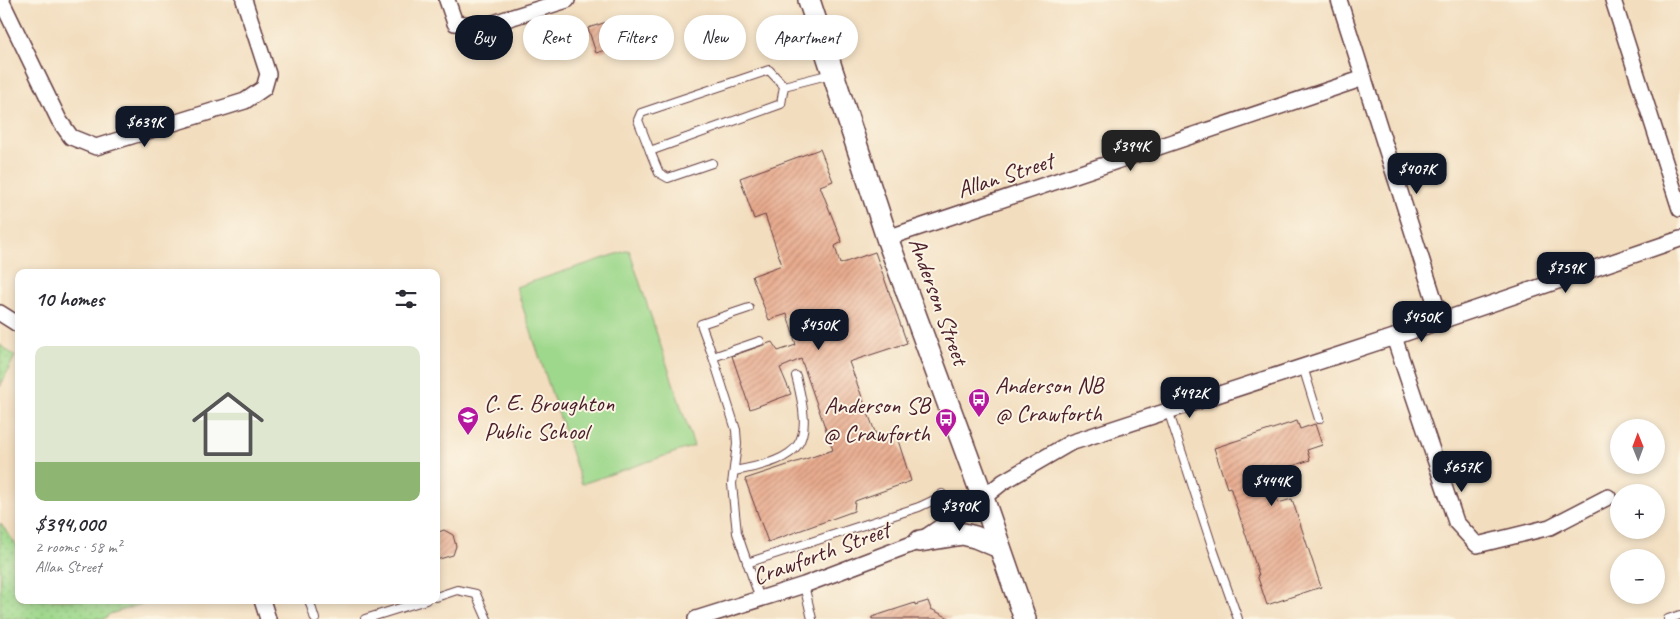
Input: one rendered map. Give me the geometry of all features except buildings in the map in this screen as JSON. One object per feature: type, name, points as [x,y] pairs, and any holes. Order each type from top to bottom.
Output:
[{"type":"main road","name":"Anderson Street","points":[[810,0],[888,238],[1025,619]]},
{"type":"main road","points":[[920,541],[963,534],[999,547]]},
{"type":"street","points":[[1,0],[59,120],[71,136],[96,147],[245,100],[264,88],[268,74],[244,0]]},
{"type":"street","points":[[447,0],[455,24],[484,26],[567,0]]},
{"type":"street","points":[[1339,0],[1441,321]]},
{"type":"street","points":[[1613,0],[1680,209]]},
{"type":"street","name":"Allan Street","points":[[888,238],[1364,78]]},
{"type":"street","name":"Crawforth Street","points":[[696,619],[804,585],[920,541],[1004,482],[1070,443],[1394,337],[1680,239]]},
{"type":"street","points":[[0,313],[15,322]]},
{"type":"street","points":[[1394,337],[1456,522],[1477,545],[1550,527],[1608,497]]},
{"type":"street","points":[[263,604],[268,619]]},
{"type":"lane","points":[[712,163],[668,178],[658,173],[638,120],[641,112],[770,70],[784,86]]},
{"type":"lane","points":[[784,86],[833,74]]},
{"type":"lane","points":[[650,151],[781,104],[784,86]]},
{"type":"lane","points":[[750,308],[702,324],[736,430],[737,444],[732,484],[734,519],[760,599]]},
{"type":"lane","points":[[713,357],[760,341]]},
{"type":"lane","points":[[1303,367],[1319,419]]},
{"type":"lane","points":[[734,471],[775,461],[795,450],[804,430],[804,416],[796,376]]},
{"type":"lane","points":[[1168,410],[1213,550],[1238,619]]},
{"type":"lane","points":[[747,563],[919,507],[942,494]]},
{"type":"lane","points":[[804,585],[812,619]]},
{"type":"lane","points":[[440,596],[457,590],[476,594],[485,618]]},
{"type":"lane","points":[[310,604],[314,619]]},
{"type":"lane","points":[[365,619],[413,604]]},
{"type":"lane","points":[[1668,619],[1680,615]]},
{"type":"green space","points":[[629,250],[694,446],[582,484],[516,287]]},
{"type":"green space","points":[[0,345],[15,356],[0,387]]},
{"type":"green space","points":[[0,523],[15,543],[15,604],[142,604],[110,614],[104,619],[0,619]]},
{"type":"place","name":"Anderson NB @ Crawforth","points":[[979,418]]},
{"type":"place","name":"C. E. Broughton Public School","points":[[468,436]]},
{"type":"place","name":"Anderson SB @ Crawforth","points":[[946,438]]}]
